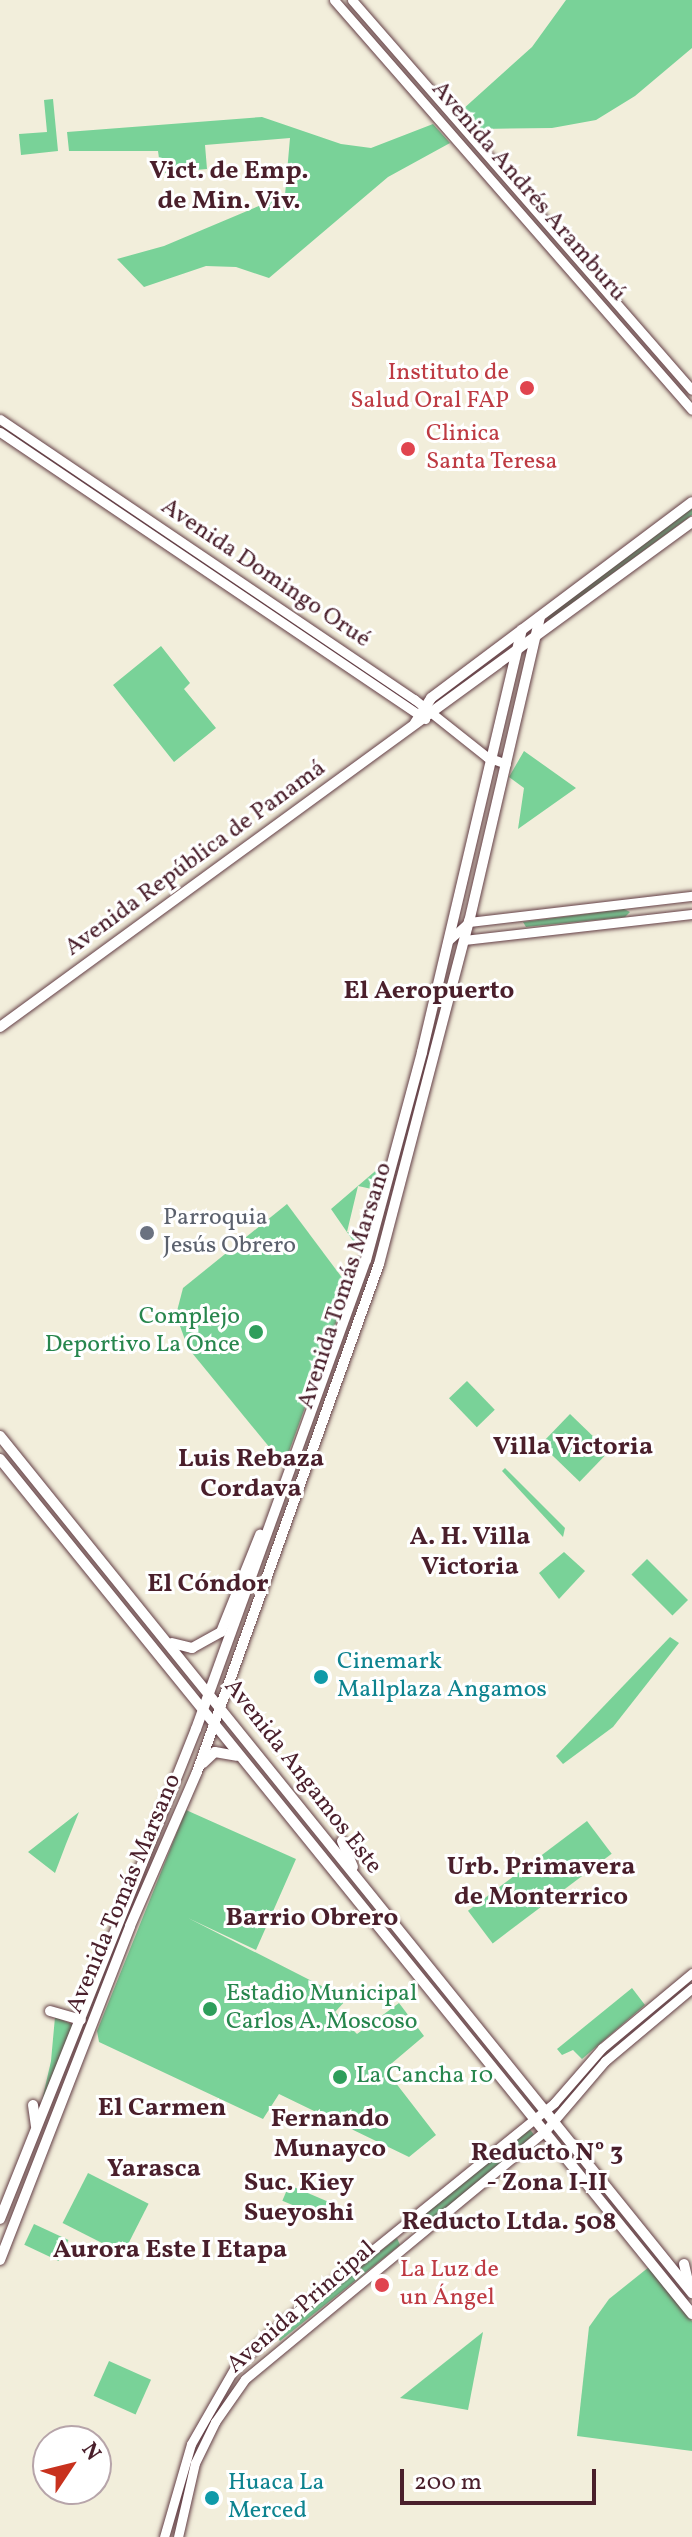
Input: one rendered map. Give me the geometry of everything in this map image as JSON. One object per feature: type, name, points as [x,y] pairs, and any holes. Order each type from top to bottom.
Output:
[{"type":"main road","name":"Avenida Andrés Aramburú","points":[[334,0],[692,410]]},
{"type":"main road","name":"Avenida Andrés Aramburú","points":[[352,0],[692,390]]},
{"type":"main road","name":"Avenida Domingo Orué","points":[[0,419],[171,535],[422,715]]},
{"type":"main road","name":"Avenida Domingo Orué","points":[[0,432],[422,715],[490,758],[506,764]]},
{"type":"main road","name":"Avenida República de Panamá","points":[[422,715],[522,630],[692,502]]},
{"type":"main road","name":"Avenida República de Panamá","points":[[0,1027],[422,715],[517,651],[692,522]]},
{"type":"main road","points":[[165,544],[171,535]]},
{"type":"main road","name":"Avenida Tomás Marsano","points":[[0,2219],[36,2126],[208,1718],[379,1264],[469,922],[540,617]]},
{"type":"main road","name":"Avenida Tomás Marsano","points":[[0,2260],[199,1768],[208,1718],[233,1626],[366,1260],[449,940],[522,630]]},
{"type":"main road","points":[[486,673],[499,675],[508,686]]},
{"type":"main road","points":[[449,940],[469,922],[692,896]]},
{"type":"main road","points":[[630,904],[633,919]]},
{"type":"main road","points":[[464,940],[692,914]]},
{"type":"main road","points":[[524,917],[518,926],[529,932]]},
{"type":"main road","name":"Avenida Angamos Este","points":[[0,1436],[215,1698],[545,2110],[550,2126],[692,2314]]},
{"type":"main road","name":"Avenida Angamos Este","points":[[0,1459],[535,2117],[550,2126],[691,2292]]},
{"type":"main road","points":[[169,1642],[192,1648],[221,1632],[251,1552],[274,1512]]},
{"type":"main road","points":[[124,1612],[136,1602]]},
{"type":"main road","points":[[199,1768],[215,1752],[241,1759]]},
{"type":"main road","points":[[286,1813],[298,1804]]},
{"type":"main road","points":[[342,1841],[358,1880]]},
{"type":"main road","points":[[327,1863],[338,1854]]},
{"type":"main road","points":[[576,2088],[618,2035],[692,1973]]},
{"type":"main road","points":[[576,2088],[692,1988]]},
{"type":"main road","points":[[50,2011],[81,2020]]},
{"type":"main road","points":[[618,2035],[623,2035],[625,2044]]},
{"type":"main road","points":[[76,2090],[80,2057]]},
{"type":"main road","name":"Avenida Principal","points":[[164,2537],[181,2467],[208,2408],[234,2369],[269,2334],[535,2117],[576,2088]]},
{"type":"main road","name":"Avenida Principal","points":[[178,2537],[186,2485],[220,2414],[258,2366],[550,2126],[576,2088]]},
{"type":"main road","points":[[33,2105],[36,2126]]},
{"type":"main road","points":[[29,2188],[40,2180]]},
{"type":"main road","points":[[684,2264],[691,2292]]},
{"type":"main road","points":[[208,2408],[220,2414]]},
{"type":"green space","points":[[566,0],[692,0],[692,48],[635,96],[596,120],[552,128],[479,129],[462,110],[532,47]]},
{"type":"green space","points":[[53,99],[58,151],[21,155],[19,134],[47,132],[44,100]]},
{"type":"green space","points":[[262,117],[341,144],[371,148],[433,124],[450,143],[388,177],[269,278],[236,267],[206,266],[144,287],[117,259],[164,246],[285,195],[290,138],[205,145],[207,169],[161,173],[158,151],[69,151],[67,132]]},
{"type":"green space","points":[[692,506],[692,515],[549,620],[546,617]]},
{"type":"green space","points":[[161,646],[190,683],[184,689],[216,728],[174,762],[113,685]]},
{"type":"green space","points":[[524,751],[576,788],[518,829],[524,788],[509,777]]},
{"type":"green space","points":[[624,909],[630,912],[625,917],[526,927],[523,922]]},
{"type":"green space","points":[[380,1167],[385,1170],[381,1191],[358,1186],[347,1232],[368,1238],[360,1251],[331,1209]]},
{"type":"green space","name":"Complejo Deportivo La Once","points":[[287,1204],[349,1287],[284,1465],[188,1348],[176,1315],[183,1288]]},
{"type":"green space","points":[[467,1381],[495,1410],[477,1427],[449,1398]]},
{"type":"green space","points":[[570,1414],[609,1452],[580,1482],[541,1444]]},
{"type":"green space","points":[[505,1468],[565,1528],[563,1537],[502,1471]]},
{"type":"green space","points":[[564,1552],[585,1571],[559,1599],[539,1573]]},
{"type":"green space","points":[[647,1559],[688,1600],[672,1616],[631,1575]]},
{"type":"green space","points":[[670,1637],[679,1643],[613,1727],[563,1764],[556,1756]]},
{"type":"green space","points":[[186,1810],[296,1859],[256,1950],[188,1918],[347,1999],[335,2012],[357,2034],[399,2003],[424,2036],[385,2069],[436,2135],[409,2157],[279,2094],[263,2119],[99,2042],[97,2031]]},
{"type":"green space","points":[[79,1812],[66,1844],[55,1873],[28,1852]]},
{"type":"green space","points":[[587,1821],[612,1854],[493,1943],[468,1911]]},
{"type":"green space","points":[[632,1988],[645,2005],[582,2059],[573,2050],[562,2055],[557,2049]]},
{"type":"green space","points":[[55,2017],[74,2025],[40,2109],[51,2061]]},
{"type":"green space","points":[[528,2127],[535,2136],[416,2232],[410,2225]]},
{"type":"green space","points":[[88,2173],[149,2204],[123,2254],[63,2223]]},
{"type":"green space","points":[[289,2185],[341,2207],[334,2223],[282,2201]]},
{"type":"green space","points":[[34,2224],[68,2240],[59,2261],[24,2245]]},
{"type":"green space","points":[[397,2238],[400,2245],[280,2341],[275,2334]]},
{"type":"green space","points":[[649,2267],[692,2321],[692,2451],[577,2436],[589,2327],[609,2299]]},
{"type":"green space","points":[[483,2332],[468,2410],[400,2398]]},
{"type":"green space","points":[[109,2361],[151,2380],[136,2414],[94,2396]]},
{"type":"place","name":"Instituto de Salud Oral FAP","points":[[527,388]]},
{"type":"place","name":"Clinica Santa Teresa","points":[[408,449]]},
{"type":"place","name":"Parroquia Jesús Obrero","points":[[147,1233]]},
{"type":"place","name":"Complejo Deportivo La Once","points":[[256,1332]]},
{"type":"place","name":"Cinemark Mallplaza Angamos","points":[[321,1677]]},
{"type":"place","name":"Estadio Municipal Carlos A. Moscoso","points":[[210,2009]]},
{"type":"place","name":"La Cancha 10","points":[[340,2077]]},
{"type":"place","name":"La Luz de un Ángel","points":[[382,2285]]},
{"type":"place","name":"Huaca La Merced","points":[[212,2498]]},
{"type":"district","name":"Vict. de Emp. de Min. Viv.","points":[[229,187]]},
{"type":"district","name":"El Aeropuerto","points":[[429,992]]},
{"type":"district","name":"Villa Victoria","points":[[573,1448]]},
{"type":"district","name":"Luis Rebaza Cordava","points":[[251,1475]]},
{"type":"district","name":"A. H. Villa Victoria","points":[[470,1553]]},
{"type":"district","name":"El Cóndor","points":[[208,1585]]},
{"type":"district","name":"Urb. Primavera de Monterrico","points":[[541,1883]]},
{"type":"district","name":"Barrio Obrero","points":[[312,1919]]},
{"type":"district","name":"El Carmen","points":[[162,2109]]},
{"type":"district","name":"Fernando Munayco","points":[[330,2135]]},
{"type":"district","name":"Reducto N° 3 - Zona I-II","points":[[547,2169]]},
{"type":"district","name":"Yarasca","points":[[154,2170]]},
{"type":"district","name":"Suc. Kiey Sueyoshi","points":[[299,2199]]},
{"type":"district","name":"Reducto Ltda. 508","points":[[509,2223]]},
{"type":"district","name":"Aurora Este I Etapa","points":[[170,2251]]}]
